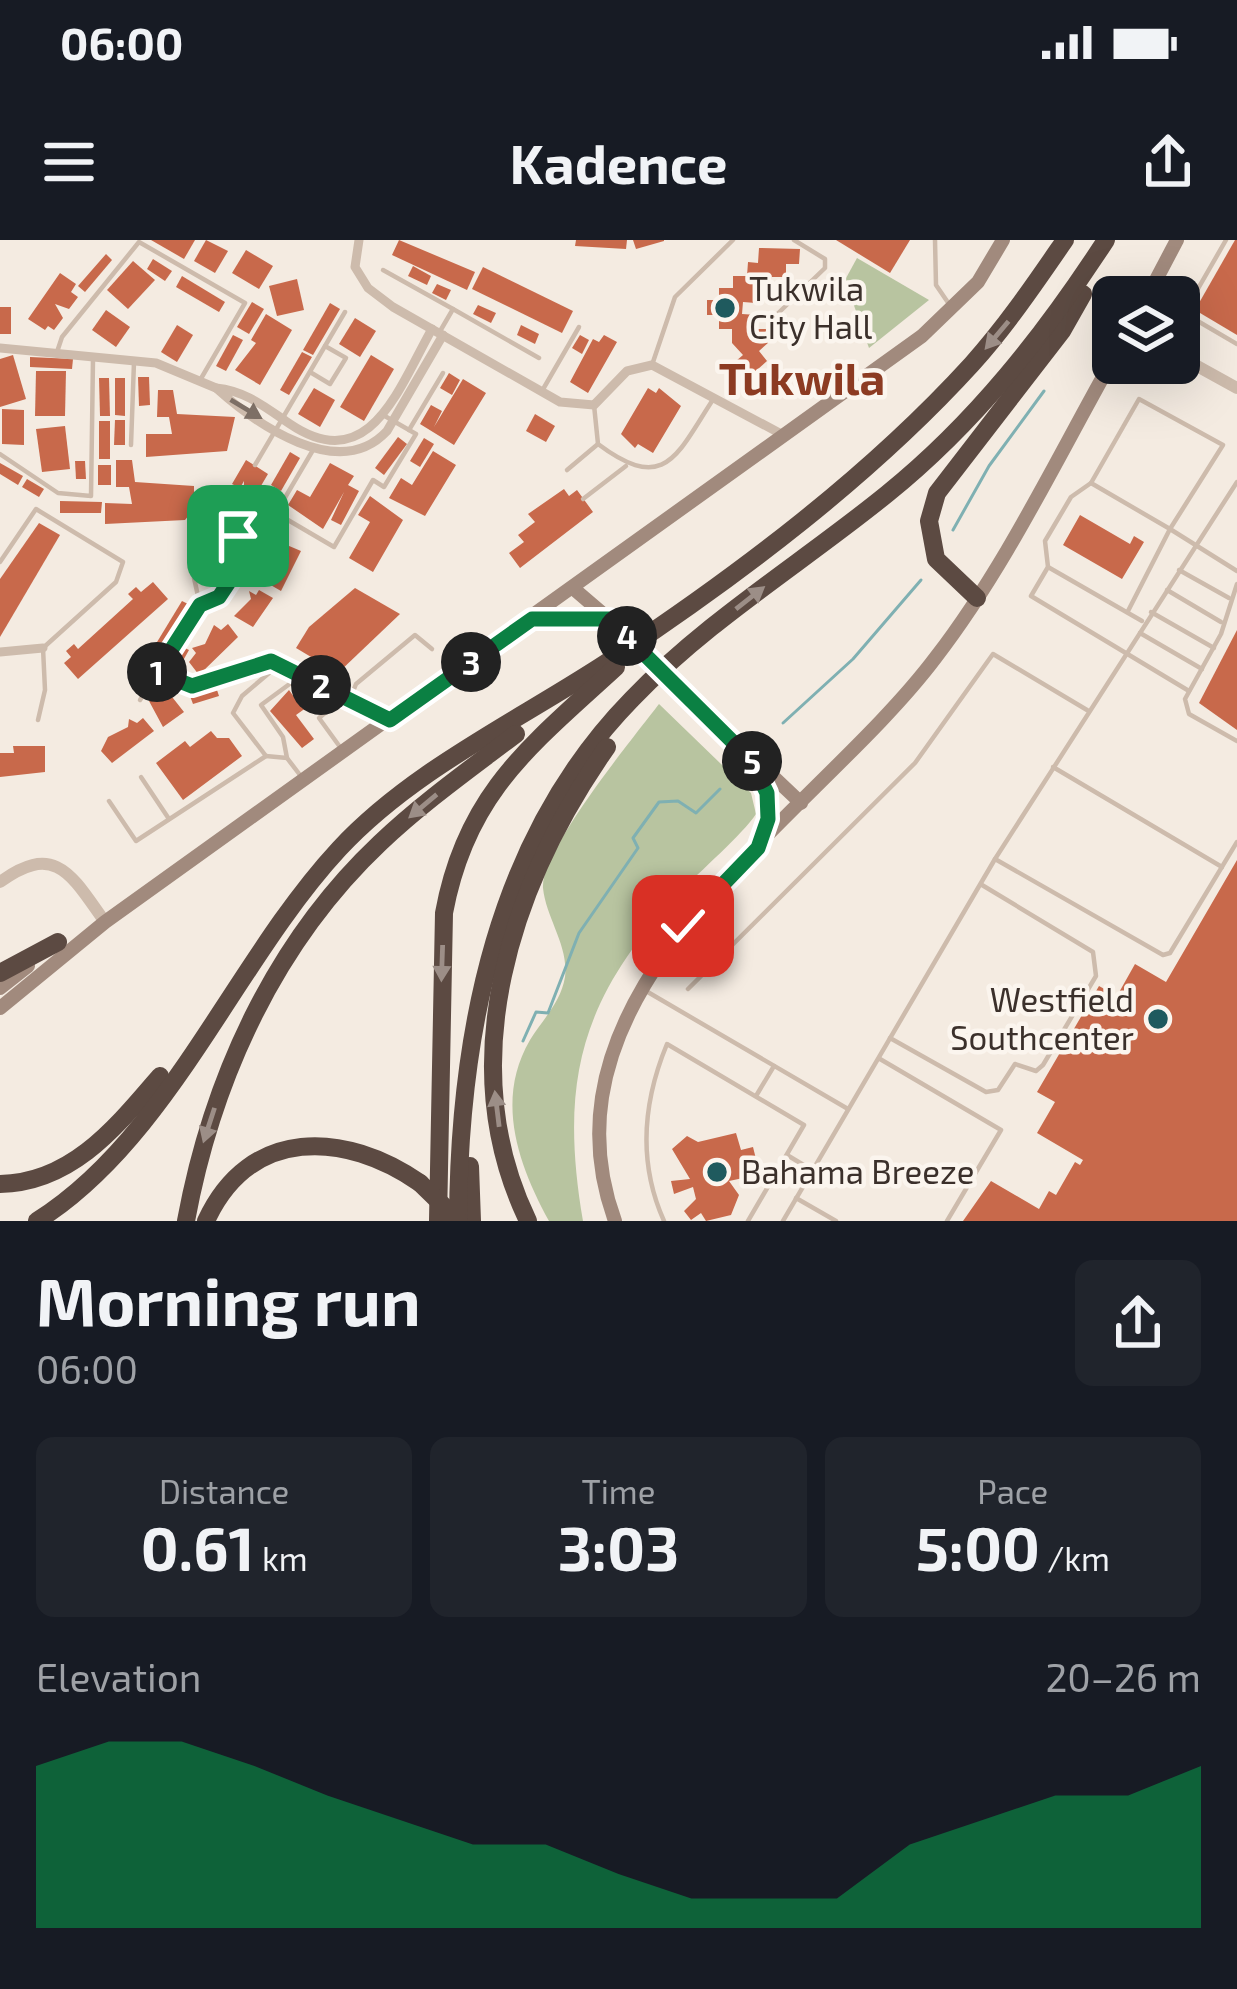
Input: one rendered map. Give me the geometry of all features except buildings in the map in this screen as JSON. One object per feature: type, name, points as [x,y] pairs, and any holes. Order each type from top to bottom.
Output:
[{"type":"highway","points":[[37,1221],[77,1190],[136,1126],[341,847],[427,778],[664,623],[892,445],[975,362],[1065,240]]},
{"type":"highway","points":[[977,598],[936,559],[931,508],[944,482],[1062,331],[1109,240]]},
{"type":"highway","points":[[459,1221],[466,1094],[481,986],[526,855],[578,766],[659,672],[889,493],[946,441],[1050,323],[1109,240]]},
{"type":"highway","points":[[438,1221],[444,913],[460,849],[511,762],[664,623]]},
{"type":"highway","points":[[186,1221],[196,1165],[237,1048],[319,911],[378,844],[615,657]]},
{"type":"highway","points":[[528,1221],[498,1125],[493,1076],[494,1029],[518,908],[578,788],[659,672]]},
{"type":"highway","points":[[0,973],[58,942]]},
{"type":"highway","points":[[0,1184],[40,1178],[84,1155],[138,1102],[225,999]]},
{"type":"highway","points":[[466,1094],[472,1221]]},
{"type":"highway","points":[[206,1221],[223,1192],[250,1167],[306,1146],[358,1149],[420,1183],[459,1221]]},
{"type":"main road","points":[[0,1007],[105,922],[574,589],[953,309],[978,282],[1003,240]]},
{"type":"main road","points":[[1158,276],[1178,240]]},
{"type":"main road","points":[[612,1215],[602,1157],[605,1091],[614,1053],[642,988],[683,926],[921,676],[977,598],[1098,384]]},
{"type":"main road","points":[[574,589],[801,803]]},
{"type":"main road","points":[[532,619],[609,619]]},
{"type":"main road","points":[[751,760],[770,807],[758,848]]},
{"type":"main road","points":[[0,988],[58,942],[105,922]]},
{"type":"street","points":[[359,240],[354,256],[360,277],[379,297],[569,405],[594,405],[627,371],[652,365],[784,436]]},
{"type":"street","points":[[0,348],[156,363],[216,388],[247,394],[280,423],[317,445],[368,432],[388,417],[438,333]]},
{"type":"street","points":[[1200,368],[1237,388]]},
{"type":"street","points":[[0,652],[43,648]]},
{"type":"street","points":[[157,672],[192,686],[271,661],[390,720]]},
{"type":"street","points":[[0,882],[35,861],[48,861],[77,884],[105,922]]},
{"type":"lane","points":[[652,365],[675,297],[733,240]]},
{"type":"lane","points":[[769,322],[826,268],[825,259],[794,240]]},
{"type":"lane","points":[[934,240],[936,285],[953,309]]},
{"type":"lane","points":[[1226,240],[1184,313],[1237,344]]},
{"type":"lane","points":[[56,355],[62,337],[139,242],[245,303],[199,382]]},
{"type":"lane","points":[[383,270],[539,358]]},
{"type":"lane","points":[[438,333],[453,308]]},
{"type":"lane","points":[[255,465],[345,312]]},
{"type":"lane","points":[[542,391],[579,327]]},
{"type":"lane","points":[[310,372],[330,384],[346,358],[325,346]]},
{"type":"lane","points":[[0,454],[62,496],[91,496],[93,359]]},
{"type":"lane","points":[[131,445],[134,362]]},
{"type":"lane","points":[[409,430],[443,373]]},
{"type":"lane","points":[[594,405],[598,444],[627,466],[644,470],[667,464],[715,396]]},
{"type":"lane","points":[[1128,611],[1170,529],[1223,446],[1139,398],[1091,483],[1071,497],[1045,541],[1048,567],[1031,596],[1189,692]]},
{"type":"lane","points":[[317,445],[277,513],[334,547],[373,480],[384,487],[416,434],[388,417]]},
{"type":"lane","points":[[567,470],[598,444]]},
{"type":"lane","points":[[583,499],[627,466]]},
{"type":"lane","points":[[782,1221],[995,859],[1237,482]]},
{"type":"lane","points":[[1091,483],[1237,571]]},
{"type":"lane","points":[[0,562],[36,509],[123,562],[116,582],[43,648],[46,674],[38,720]]},
{"type":"lane","points":[[140,700],[200,605],[219,597],[251,549],[238,536],[219,535],[194,578],[200,605]]},
{"type":"lane","points":[[1048,567],[1144,622]]},
{"type":"lane","points":[[1179,570],[1229,598]]},
{"type":"lane","points":[[1237,584],[1214,647],[1189,692],[1189,714],[1237,741]]},
{"type":"lane","points":[[1166,590],[1221,622]]},
{"type":"lane","points":[[1151,612],[1214,647]]},
{"type":"lane","points":[[1138,632],[1202,669]]},
{"type":"lane","points":[[343,751],[319,718],[350,699],[356,684],[415,635],[432,649]]},
{"type":"lane","points":[[688,989],[916,763],[993,654],[1088,710]]},
{"type":"lane","points":[[266,756],[233,713],[242,696],[279,664]]},
{"type":"lane","points":[[303,780],[261,705],[295,680],[332,707]]},
{"type":"lane","points":[[110,801],[136,841],[266,756],[287,758]]},
{"type":"lane","points":[[1053,767],[1222,867]]},
{"type":"lane","points":[[141,777],[169,819]]},
{"type":"lane","points":[[995,859],[1163,956],[1237,842]]},
{"type":"lane","points":[[890,1037],[993,1093],[1015,1064],[1036,1071],[1043,1065],[1096,976],[1088,945],[981,884]]},
{"type":"lane","points":[[642,988],[848,1109]]},
{"type":"lane","points":[[664,1221],[646,1162],[654,1077],[667,1044],[805,1125],[748,1221]]},
{"type":"lane","points":[[878,1058],[1001,1130],[947,1221]]},
{"type":"lane","points":[[756,1096],[774,1066]]},
{"type":"lane","points":[[787,1155],[812,1170]]},
{"type":"lane","points":[[796,1198],[836,1221]]},
{"type":"lane","points":[[816,1221],[821,1212]]},
{"type":"green space","points":[[857,258],[929,300],[869,348],[845,280]]},
{"type":"green space","points":[[659,704],[751,793],[756,814],[646,931],[599,1006],[577,1083],[576,1171],[583,1221],[549,1221],[520,1155],[512,1109],[519,1063],[556,1002],[565,977],[564,954],[543,888],[546,871],[590,794]]},
{"type":"waterway","points":[[953,530],[989,466],[1044,391]]},
{"type":"waterway","points":[[783,723],[853,659],[921,580]]},
{"type":"waterway","points":[[523,1041],[536,1012],[548,1013],[579,933],[638,848],[633,838],[659,802],[678,801],[696,813],[720,789]]},
{"type":"place","name":"Tukwila City Hall","points":[[725,308]]},
{"type":"place","name":"Westfield Southcenter","points":[[1158,1019]]},
{"type":"place","name":"Bahama Breeze","points":[[717,1172]]},
{"type":"district","name":"Tukwila","points":[[802,379]]},
{"type":"route","points":[[238,536],[251,549],[219,597],[200,605],[157,672],[179,684],[192,686],[271,661],[390,720],[532,619],[609,619],[751,760],[767,793],[770,807],[758,848],[683,926]]}]
